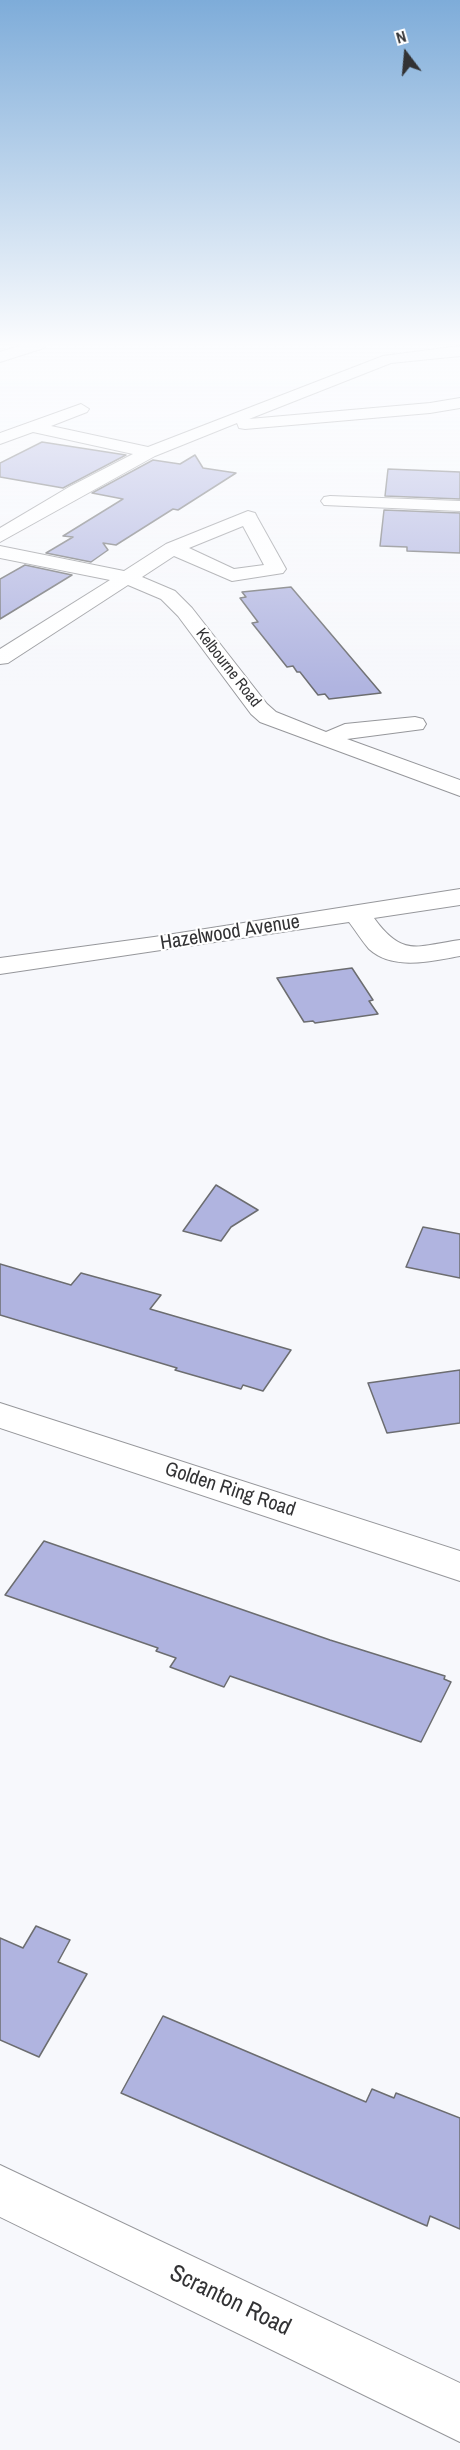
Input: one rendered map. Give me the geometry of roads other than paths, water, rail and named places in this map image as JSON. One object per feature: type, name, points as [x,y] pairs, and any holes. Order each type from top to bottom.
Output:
[{"type":"main road","points":[[0,536],[75,491],[135,459]]},
{"type":"main road","points":[[330,501],[460,506]]},
{"type":"main road","points":[[0,658],[173,548],[248,517],[276,569],[231,575],[173,548]]},
{"type":"main road","name":"Kelbourne Road","points":[[0,552],[126,577],[168,595],[259,709],[268,717],[444,781],[460,789]]},
{"type":"main road","points":[[326,740],[345,731],[415,724]]},
{"type":"main road","name":"Hazelwood Avenue","points":[[0,966],[460,897]]},
{"type":"main road","points":[[356,913],[380,945],[391,951],[407,955],[460,948]]},
{"type":"main road","name":"Golden Ring Road","points":[[0,1415],[460,1566]]},
{"type":"main road","name":"Scranton Road","points":[[0,2190],[460,2413]]}]
